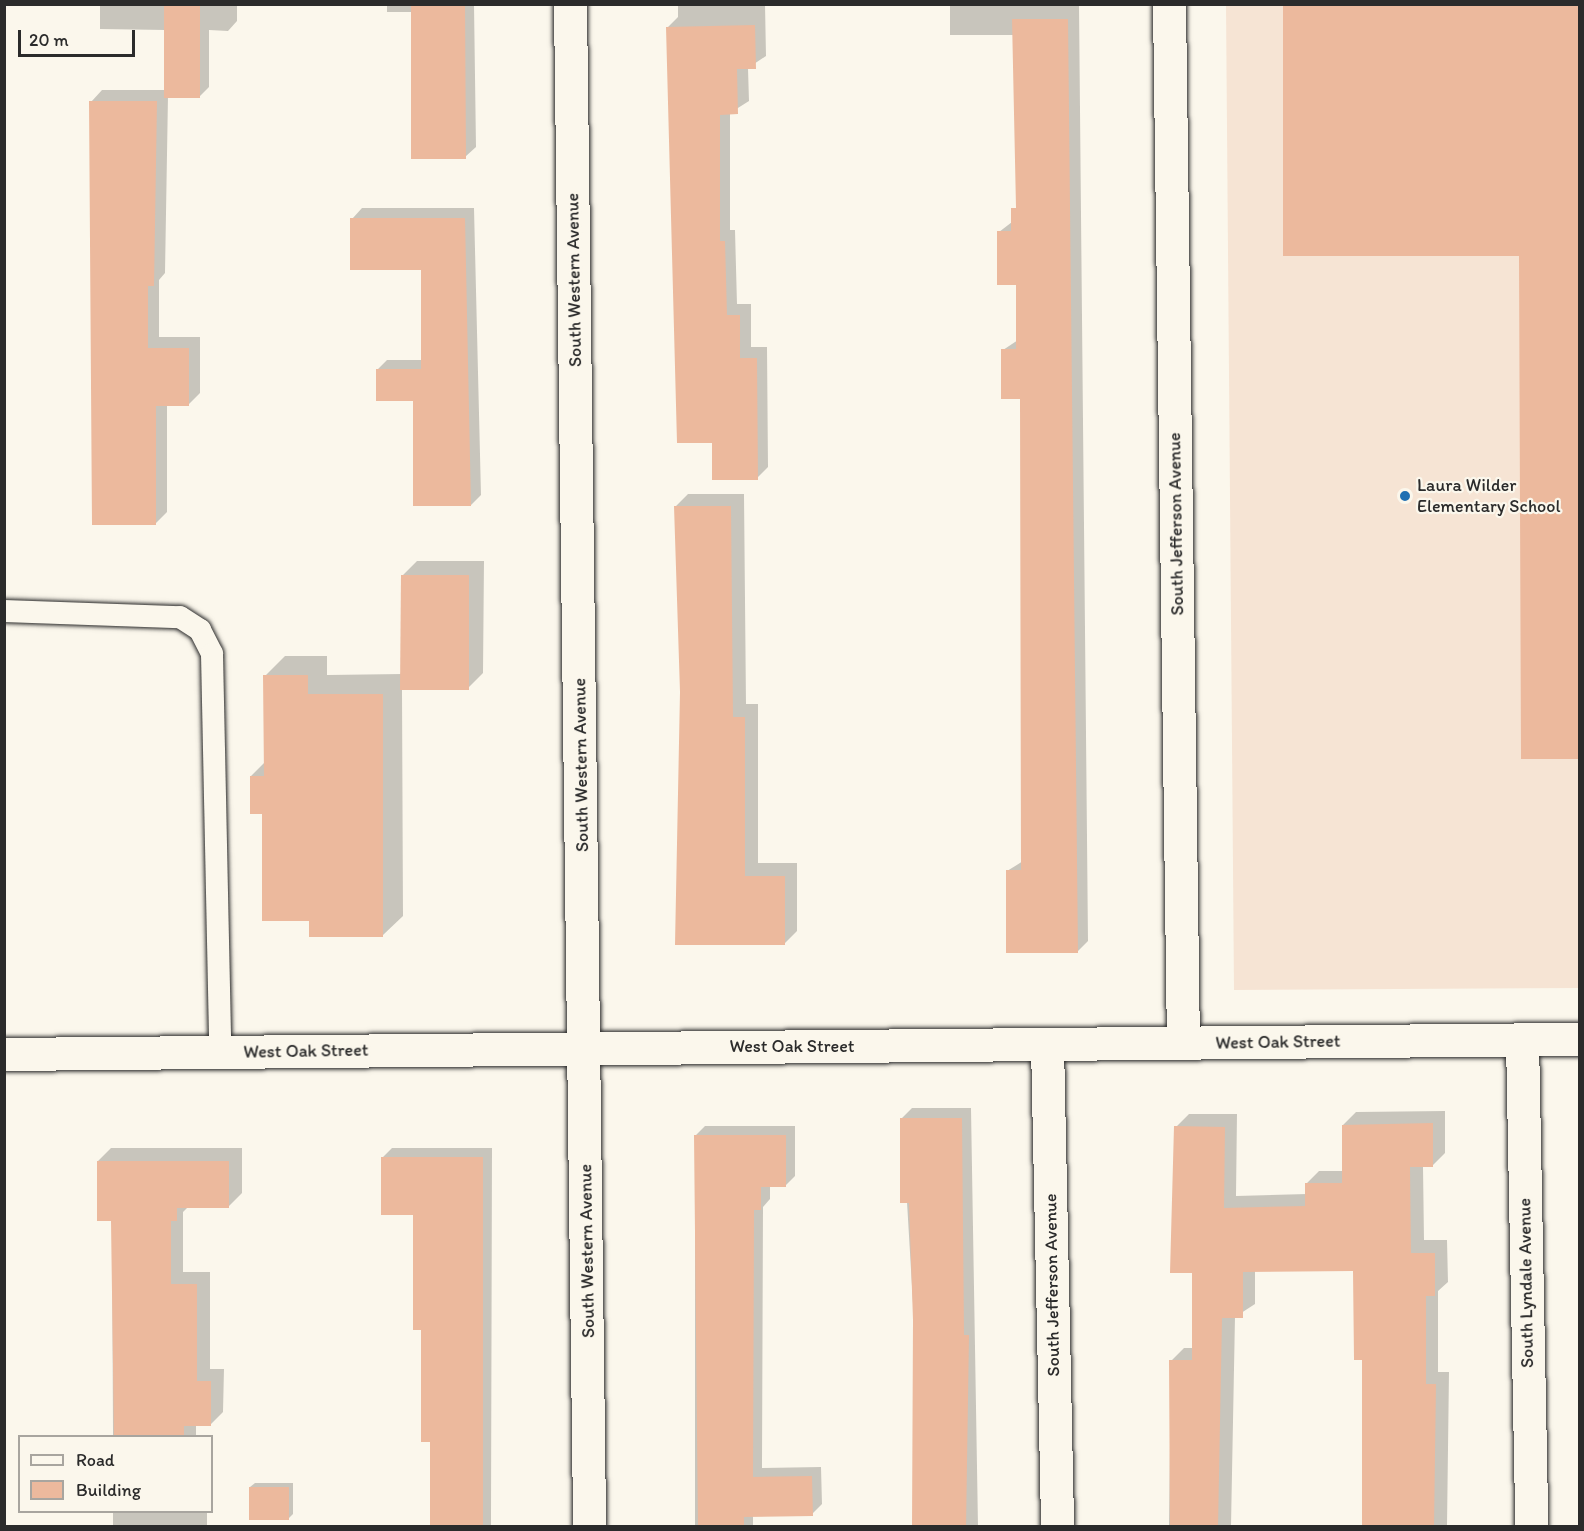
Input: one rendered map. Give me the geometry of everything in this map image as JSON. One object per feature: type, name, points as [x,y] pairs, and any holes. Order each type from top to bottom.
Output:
[{"type":"street","name":"South Western Avenue","points":[[570,4],[585,1048],[589,1527]]},
{"type":"street","name":"South Jefferson Avenue","points":[[1168,4],[1183,1042]]},
{"type":"street","name":"South Lyndale Avenue","points":[[1522,1039],[1531,1527]]},
{"type":"street","name":"West Oak Street","points":[[4,1054],[1580,1039]]},
{"type":"street","name":"South Jefferson Avenue","points":[[1047,1044],[1057,1527]]},
{"type":"lane","points":[[4,611],[180,617],[200,630],[212,654],[220,1052]]},
{"type":"shaded area","name":"Laura Wilder Elementary School","points":[[1226,5],[1579,5],[1579,988],[1234,990]]},
{"type":"building","points":[[164,4],[200,4],[200,98],[164,98]]},
{"type":"building","points":[[411,4],[465,4],[466,159],[411,159]]},
{"type":"building","points":[[1283,4],[1580,4],[1580,759],[1521,759],[1519,256],[1283,256]]},
{"type":"building","points":[[1012,19],[1068,19],[1078,953],[1006,953],[1006,870],[1021,870],[1020,399],[1001,399],[1001,349],[1016,349],[1016,285],[997,285],[997,231],[1011,231],[1011,208],[1016,208]]},
{"type":"building","points":[[755,25],[756,69],[737,69],[738,114],[720,115],[720,241],[725,241],[727,315],[740,315],[740,358],[757,358],[758,480],[712,480],[712,443],[677,443],[666,27]]},
{"type":"building","points":[[89,101],[157,101],[154,286],[148,286],[148,348],[189,348],[189,406],[156,406],[156,525],[92,525]]},
{"type":"building","points":[[350,218],[465,218],[471,506],[413,506],[413,401],[376,401],[376,369],[421,369],[421,270],[350,270]]},
{"type":"building","points":[[674,506],[731,506],[733,717],[745,717],[745,876],[785,876],[785,945],[675,945],[680,692]]},
{"type":"building","points":[[401,575],[469,575],[469,690],[400,690]]},
{"type":"building","points":[[263,675],[308,675],[308,694],[383,694],[383,937],[309,937],[309,921],[262,921],[262,814],[250,814],[250,776],[264,776]]},
{"type":"building","points":[[900,1118],[962,1118],[964,1335],[969,1335],[966,1527],[912,1527],[913,1320],[909,1203],[900,1203]]},
{"type":"building","points":[[1433,1123],[1433,1167],[1410,1167],[1411,1253],[1435,1253],[1435,1296],[1426,1296],[1426,1384],[1436,1384],[1434,1527],[1362,1527],[1362,1360],[1354,1360],[1353,1271],[1243,1272],[1243,1318],[1222,1318],[1218,1527],[1170,1527],[1169,1360],[1192,1360],[1192,1273],[1170,1273],[1174,1126],[1225,1127],[1224,1208],[1305,1206],[1305,1183],[1342,1183],[1342,1125]]},
{"type":"building","points":[[694,1135],[786,1135],[786,1187],[761,1187],[761,1210],[754,1210],[753,1477],[812,1476],[813,1516],[744,1517],[744,1527],[698,1527]]},
{"type":"building","points":[[381,1157],[483,1157],[483,1527],[430,1527],[430,1442],[421,1442],[421,1330],[413,1330],[413,1215],[381,1215]]},
{"type":"building","points":[[97,1161],[229,1161],[229,1208],[177,1208],[177,1221],[171,1221],[171,1284],[197,1284],[197,1381],[211,1381],[211,1426],[184,1426],[184,1435],[114,1435],[111,1221],[97,1221]]},
{"type":"building","points":[[249,1487],[289,1487],[289,1520],[249,1520]]},
{"type":"place","name":"Laura Wilder Elementary School","points":[[1405,496]]}]
